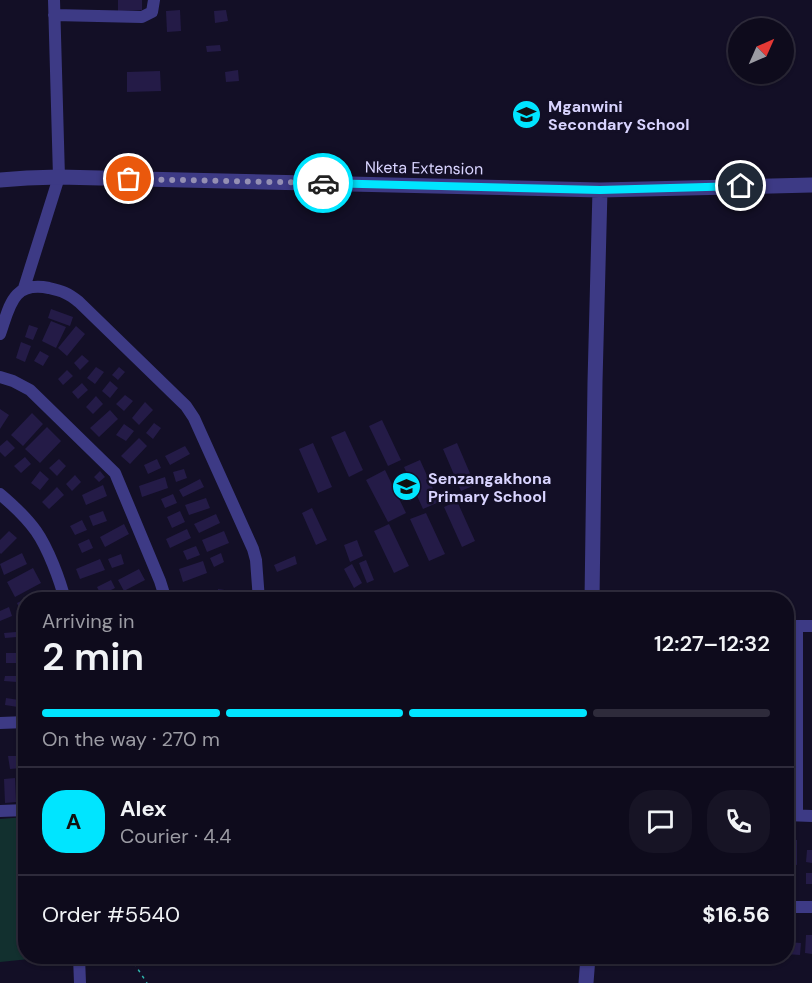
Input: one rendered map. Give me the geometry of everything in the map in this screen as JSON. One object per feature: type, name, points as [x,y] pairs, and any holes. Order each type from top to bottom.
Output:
[{"type":"street","points":[[24,288],[58,177],[54,0]]},
{"type":"street","points":[[54,15],[142,17],[152,12],[154,0]]},
{"type":"street","name":"Nketa Extension","points":[[0,180],[58,177],[600,190],[812,185]]},
{"type":"street","points":[[592,592],[600,190]]},
{"type":"street","points":[[0,334],[12,301],[24,288],[32,286],[64,291],[87,310],[186,406],[194,418],[253,549],[258,592]]},
{"type":"street","points":[[0,377],[14,381],[30,390],[115,473],[164,592]]},
{"type":"street","points":[[0,494],[35,530],[64,592]]},
{"type":"street","points":[[794,626],[812,626]]},
{"type":"street","points":[[0,723],[18,722]]},
{"type":"street","points":[[0,812],[18,811]]},
{"type":"street","points":[[794,815],[812,816]]},
{"type":"street","points":[[794,907],[812,907]]},
{"type":"street","points":[[79,964],[80,983]]},
{"type":"street","points":[[586,983],[587,964]]},
{"type":"path","points":[[135,964],[147,983]]},
{"type":"green space","points":[[18,818],[18,960],[0,962],[0,819]]},
{"type":"building","points":[[118,0],[142,0],[142,10],[118,11]]},
{"type":"building","points":[[180,10],[181,31],[167,32],[166,11]]},
{"type":"building","points":[[226,10],[228,21],[215,23],[214,11]]},
{"type":"building","points":[[220,45],[221,51],[207,52],[206,46]]},
{"type":"building","points":[[238,70],[239,81],[226,82],[225,72]]},
{"type":"building","points":[[160,71],[161,91],[127,92],[127,72]]},
{"type":"building","points":[[51,309],[73,317],[70,326],[48,318]]},
{"type":"building","points":[[51,321],[66,327],[56,348],[42,341]]},
{"type":"building","points":[[29,325],[38,328],[33,340],[25,337]]},
{"type":"building","points":[[76,326],[85,334],[67,356],[58,348]]},
{"type":"building","points":[[21,342],[31,346],[25,362],[16,358]]},
{"type":"building","points":[[40,351],[49,356],[43,366],[34,361]]},
{"type":"building","points":[[82,355],[89,361],[80,370],[74,363]]},
{"type":"building","points":[[96,367],[104,372],[95,384],[87,378]]},
{"type":"building","points":[[119,367],[125,372],[118,380],[112,375]]},
{"type":"building","points":[[67,370],[73,376],[63,385],[58,379]]},
{"type":"building","points":[[110,381],[118,388],[110,398],[102,391]]},
{"type":"building","points":[[82,383],[88,390],[78,399],[72,392]]},
{"type":"building","points":[[125,395],[133,401],[124,411],[116,404]]},
{"type":"building","points":[[96,396],[103,404],[93,414],[86,407]]},
{"type":"building","points":[[145,402],[153,410],[139,425],[132,418]]},
{"type":"building","points":[[0,409],[9,415],[0,429]]},
{"type":"building","points":[[110,410],[118,419],[99,437],[90,428]]},
{"type":"building","points":[[32,413],[43,424],[23,446],[11,435]]},
{"type":"building","points":[[382,420],[401,460],[388,466],[369,426]]},
{"type":"building","points":[[154,423],[161,428],[153,439],[146,433]]},
{"type":"building","points":[[124,424],[134,431],[126,441],[116,435]]},
{"type":"building","points":[[47,427],[61,441],[40,463],[25,449]]},
{"type":"building","points":[[345,431],[363,470],[349,477],[331,437]]},
{"type":"building","points":[[139,438],[147,446],[130,464],[121,456]]},
{"type":"building","points":[[7,440],[15,448],[5,457],[0,452],[0,446]]},
{"type":"building","points":[[313,443],[332,487],[318,493],[299,449]]},
{"type":"building","points":[[457,443],[475,485],[461,491],[443,449]]},
{"type":"building","points":[[185,446],[190,454],[170,465],[165,456]]},
{"type":"building","points":[[25,457],[31,464],[21,473],[14,466]]},
{"type":"building","points":[[59,459],[66,466],[57,476],[49,468]]},
{"type":"building","points":[[157,459],[161,468],[148,474],[144,465]]},
{"type":"building","points":[[420,460],[439,502],[423,509],[404,467]]},
{"type":"building","points":[[184,469],[187,478],[176,482],[173,472]]},
{"type":"building","points":[[385,470],[406,513],[388,522],[366,480]]},
{"type":"building","points":[[40,471],[49,479],[40,490],[31,483]]},
{"type":"building","points":[[100,471],[105,477],[99,482],[94,477]]},
{"type":"building","points":[[75,475],[81,482],[72,491],[66,484]]},
{"type":"building","points":[[165,477],[168,488],[142,497],[139,486]]},
{"type":"building","points":[[200,479],[204,487],[183,497],[179,490]]},
{"type":"building","points":[[103,485],[107,496],[86,505],[82,495]]},
{"type":"building","points":[[57,487],[64,495],[49,509],[42,502]]},
{"type":"building","points":[[173,494],[177,503],[165,508],[161,499]]},
{"type":"building","points":[[206,498],[210,508],[189,515],[185,505]]},
{"type":"building","points":[[457,501],[475,541],[462,547],[444,507]]},
{"type":"building","points":[[312,508],[327,540],[316,545],[302,513]]},
{"type":"building","points":[[103,511],[107,521],[93,526],[89,516]]},
{"type":"building","points":[[180,511],[185,522],[172,528],[167,517]]},
{"type":"building","points":[[426,513],[445,554],[429,561],[410,519]]},
{"type":"building","points":[[216,514],[220,523],[199,533],[194,524]]},
{"type":"building","points":[[82,520],[87,530],[75,535],[70,526]]},
{"type":"building","points":[[124,524],[129,534],[105,547],[100,537]]},
{"type":"building","points":[[389,524],[409,566],[394,573],[374,531]]},
{"type":"building","points":[[187,529],[191,538],[170,548],[166,539]]},
{"type":"building","points":[[9,531],[17,538],[1,554],[0,540]]},
{"type":"building","points":[[224,531],[229,543],[207,552],[202,540]]},
{"type":"building","points":[[89,539],[93,548],[82,553],[78,544]]},
{"type":"building","points":[[357,540],[363,556],[350,562],[344,545]]},
{"type":"building","points":[[196,546],[200,555],[187,560],[183,551]]},
{"type":"building","points":[[22,553],[27,564],[4,575],[0,564]]},
{"type":"building","points":[[221,553],[224,562],[214,567],[210,558]]},
{"type":"building","points":[[121,554],[124,564],[112,568],[108,559]]},
{"type":"building","points":[[295,556],[297,564],[277,572],[274,565]]},
{"type":"building","points":[[100,559],[105,570],[80,579],[76,569]]},
{"type":"building","points":[[366,560],[374,580],[367,583],[359,563]]},
{"type":"building","points":[[203,561],[207,573],[183,582],[179,569]]},
{"type":"building","points":[[352,564],[362,583],[354,588],[344,569]]},
{"type":"building","points":[[33,568],[41,583],[24,592],[18,592],[15,597],[7,582]]},
{"type":"building","points":[[139,569],[145,580],[124,591],[118,580]]},
{"type":"building","points":[[111,580],[115,588],[107,592],[100,592],[97,587]]},
{"type":"building","points":[[218,589],[231,591],[231,592],[218,592]]},
{"type":"building","points":[[9,607],[12,616],[0,621],[0,611]]},
{"type":"building","points":[[16,632],[17,637],[5,638],[4,633]]},
{"type":"building","points":[[6,653],[17,653],[17,663],[6,663]]},
{"type":"building","points":[[5,676],[17,676],[17,682],[4,681]]},
{"type":"building","points":[[6,698],[18,700],[18,707],[5,705]]},
{"type":"building","points":[[8,756],[18,756],[18,768],[10,769]]},
{"type":"building","points":[[15,778],[16,802],[5,803],[4,779]]},
{"type":"building","points":[[794,840],[797,840],[797,865],[794,865]]},
{"type":"building","points":[[807,850],[812,850],[812,863],[806,862]]},
{"type":"building","points":[[806,873],[812,873],[812,884],[806,884]]},
{"type":"building","points":[[794,874],[796,874],[796,886],[794,886]]},
{"type":"building","points":[[806,935],[812,935],[812,954],[805,953]]},
{"type":"building","points":[[794,942],[801,943],[800,955],[794,955]]},
{"type":"way so far","points":[[129,179],[323,183]]},
{"type":"place","name":"Mganwini Secondary School","points":[[527,115]]},
{"type":"place","name":"Senzangakhona Primary School","points":[[407,487]]},
{"type":"route","points":[[323,183],[600,190],[741,186]]}]
